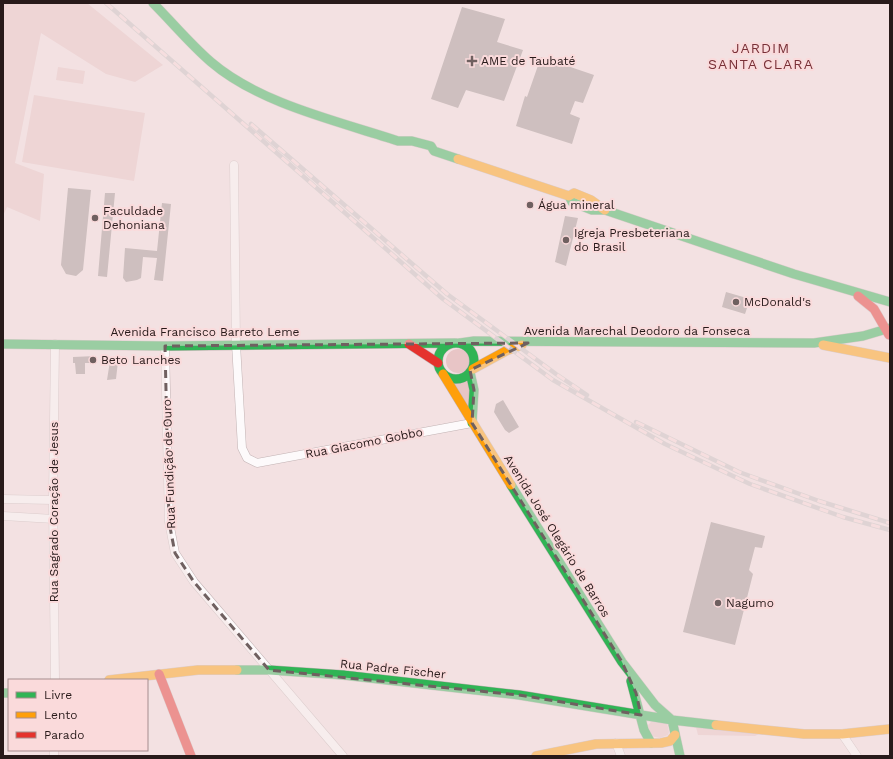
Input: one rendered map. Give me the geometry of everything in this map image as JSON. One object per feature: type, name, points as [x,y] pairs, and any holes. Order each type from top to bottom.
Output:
[{"type":"main road","name":"Avenida Marechal Deodoro da Fonseca","points":[[154,3],[163,15],[211,62],[243,84],[275,100],[403,142],[408,148],[429,153],[434,151],[570,196],[572,202],[592,210],[605,210],[794,274],[890,302]]},
{"type":"main road","name":"Avenida Marechal Deodoro da Fonseca","points":[[457,343],[474,341],[528,343],[814,344],[888,332],[874,309],[850,291]]},
{"type":"main road","name":"Avenida Francisco Barreto Leme","points":[[3,344],[165,346],[236,344],[457,343]]},
{"type":"main road","points":[[438,364],[444,348],[457,343],[469,348],[472,353],[474,358],[472,370],[474,390],[472,423]]},
{"type":"main road","points":[[443,374],[454,379],[459,379],[506,351],[528,343]]},
{"type":"main road","name":"Avenida Francisco Barreto Leme","points":[[408,344],[419,349],[438,364]]},
{"type":"main road","name":"Avenida Marechal Deodoro da Fonseca","points":[[814,344],[890,358]]},
{"type":"main road","name":"Avenida José Olegário de Barros","points":[[438,364],[472,423],[622,662],[655,705],[672,720]]},
{"type":"main road","name":"Avenida José Olegário de Barros","points":[[622,662],[636,692],[641,715],[642,730],[651,743]]},
{"type":"main road","name":"Rua Padre Fischer","points":[[117,679],[198,670],[269,670],[343,676],[519,695],[672,720],[804,734],[842,734],[890,729]]},
{"type":"main road","points":[[159,674],[191,756]]},
{"type":"main road","points":[[672,720],[680,756]]},
{"type":"main road","points":[[536,756],[576,746],[616,742],[651,743],[670,741],[676,735]]},
{"type":"street","points":[[234,165],[236,344]]},
{"type":"street","name":"Rua Sagrado Coração de Jesus","points":[[55,344],[53,500],[55,679]]},
{"type":"street","name":"Rua Giacomo Gobbo","points":[[236,344],[242,448],[247,458],[257,463],[472,423]]},
{"type":"street","name":"Rua Fundição de Ouro","points":[[165,346],[169,522],[175,553],[194,582],[343,756]]},
{"type":"street","points":[[3,499],[53,500]]},
{"type":"street","points":[[3,516],[54,519]]},
{"type":"street","points":[[842,734],[857,756]]},
{"type":"street","points":[[616,742],[621,756]]},
{"type":"highlighted area","points":[[528,343],[470,370],[474,390],[472,423],[622,662],[636,693],[641,715],[519,695],[269,670],[194,582],[175,553],[169,522],[165,346]]},
{"type":"shaded area","points":[[3,3],[87,3],[163,65],[135,82],[106,74],[41,33],[15,163],[44,174],[40,221],[7,207],[3,216]]},
{"type":"shaded area","points":[[58,67],[85,71],[83,84],[56,80]]},
{"type":"shaded area","points":[[34,95],[145,113],[134,181],[22,162]]},
{"type":"shaded area","points":[[458,349],[466,353],[470,361],[466,369],[458,373],[450,369],[446,361],[450,353]]},
{"type":"shaded area","points":[[471,379],[469,407],[452,382]]},
{"type":"shaded area","points":[[651,722],[667,723],[669,732],[668,735],[660,738],[651,736],[647,726]]},
{"type":"shaded area","points":[[696,727],[759,734],[755,736],[698,735]]},
{"type":"building","points":[[462,7],[505,19],[497,42],[523,50],[504,101],[466,90],[458,108],[431,99]]},
{"type":"building","points":[[541,57],[594,75],[583,103],[575,101],[570,114],[580,118],[572,144],[516,126],[525,96],[527,97]]},
{"type":"building","points":[[68,188],[91,190],[83,270],[76,276],[66,274],[61,265]]},
{"type":"building","points":[[105,193],[115,193],[107,277],[98,276]]},
{"type":"building","points":[[162,203],[171,204],[163,281],[154,280],[157,258],[143,257],[141,278],[126,282],[123,278],[125,248],[157,251]]},
{"type":"building","name":"Igreja Presbeteriana do Brasil","points":[[565,216],[578,218],[566,266],[555,262]]},
{"type":"building","name":"McDonald's","points":[[726,292],[750,299],[745,314],[722,307]]},
{"type":"building","points":[[96,356],[95,363],[85,363],[85,374],[76,374],[73,357]]},
{"type":"building","points":[[110,361],[118,361],[116,379],[107,380]]},
{"type":"building","points":[[503,400],[519,427],[509,433],[505,430],[494,412],[496,404]]},
{"type":"building","name":"Nagumo","points":[[711,522],[765,536],[762,548],[755,547],[749,570],[753,574],[735,645],[683,632]]},
{"type":"railway","points":[[106,3],[443,299],[553,380],[665,444],[750,484],[843,517],[890,530]]},
{"type":"railway","points":[[251,124],[447,294],[587,395]]},
{"type":"railway","points":[[636,422],[739,472],[819,501],[890,523]]},
{"type":"traffic: fast","points":[[153,3],[211,62],[231,77],[252,89],[300,110],[398,141],[412,141],[431,146],[434,151],[458,159]]},
{"type":"traffic: fast","points":[[569,196],[572,202],[592,210],[605,210],[794,274],[890,302]]},
{"type":"traffic: fast","points":[[460,343],[474,341],[814,343],[863,336],[890,328]]},
{"type":"traffic: fast","points":[[3,344],[165,346],[454,343]]},
{"type":"traffic: fast","points":[[459,343],[469,348],[473,354],[474,361],[473,368],[469,374],[463,378],[453,379],[443,374],[439,368],[438,358],[443,348],[449,344],[459,343]]},
{"type":"traffic: fast","points":[[470,372],[474,390],[472,423]]},
{"type":"traffic: fast","points":[[511,485],[622,662],[655,705],[672,720],[680,756]]},
{"type":"traffic: fast","points":[[237,670],[269,670],[343,675],[519,695],[672,720],[716,725]]},
{"type":"traffic: fast","points":[[631,681],[644,730],[651,743]]},
{"type":"traffic: fast","points":[[3,693],[8,693]]},
{"type":"traffic: slow","points":[[458,159],[569,196]]},
{"type":"traffic: slow","points":[[569,196],[574,193],[591,200],[605,210]]},
{"type":"traffic: slow","points":[[473,369],[506,351],[522,345]]},
{"type":"traffic: slow","points":[[823,345],[890,358]]},
{"type":"traffic: slow","points":[[443,374],[511,485]]},
{"type":"traffic: slow","points":[[118,679],[198,670],[237,670]]},
{"type":"traffic: slow","points":[[716,725],[804,734],[842,734],[890,729]]},
{"type":"traffic: slow","points":[[536,756],[596,744],[661,743],[670,741],[675,735]]},
{"type":"traffic: jam","points":[[858,296],[874,309],[889,335]]},
{"type":"traffic: jam","points":[[409,344],[438,363]]},
{"type":"traffic: jam","points":[[159,674],[191,756]]},
{"type":"place","name":"AME de Taubaté","points":[[472,61]]},
{"type":"place","name":"Água mineral","points":[[530,205]]},
{"type":"place","name":"Faculdade Dehoniana","points":[[95,218]]},
{"type":"place","name":"Igreja Presbeteriana do Brasil","points":[[566,240]]},
{"type":"place","name":"McDonald's","points":[[736,302]]},
{"type":"place","name":"Beto Lanches","points":[[93,360]]},
{"type":"place","name":"Nagumo","points":[[718,603]]},
{"type":"district","name":"JARDIM SANTA CLARA","points":[[761,56]]}]
